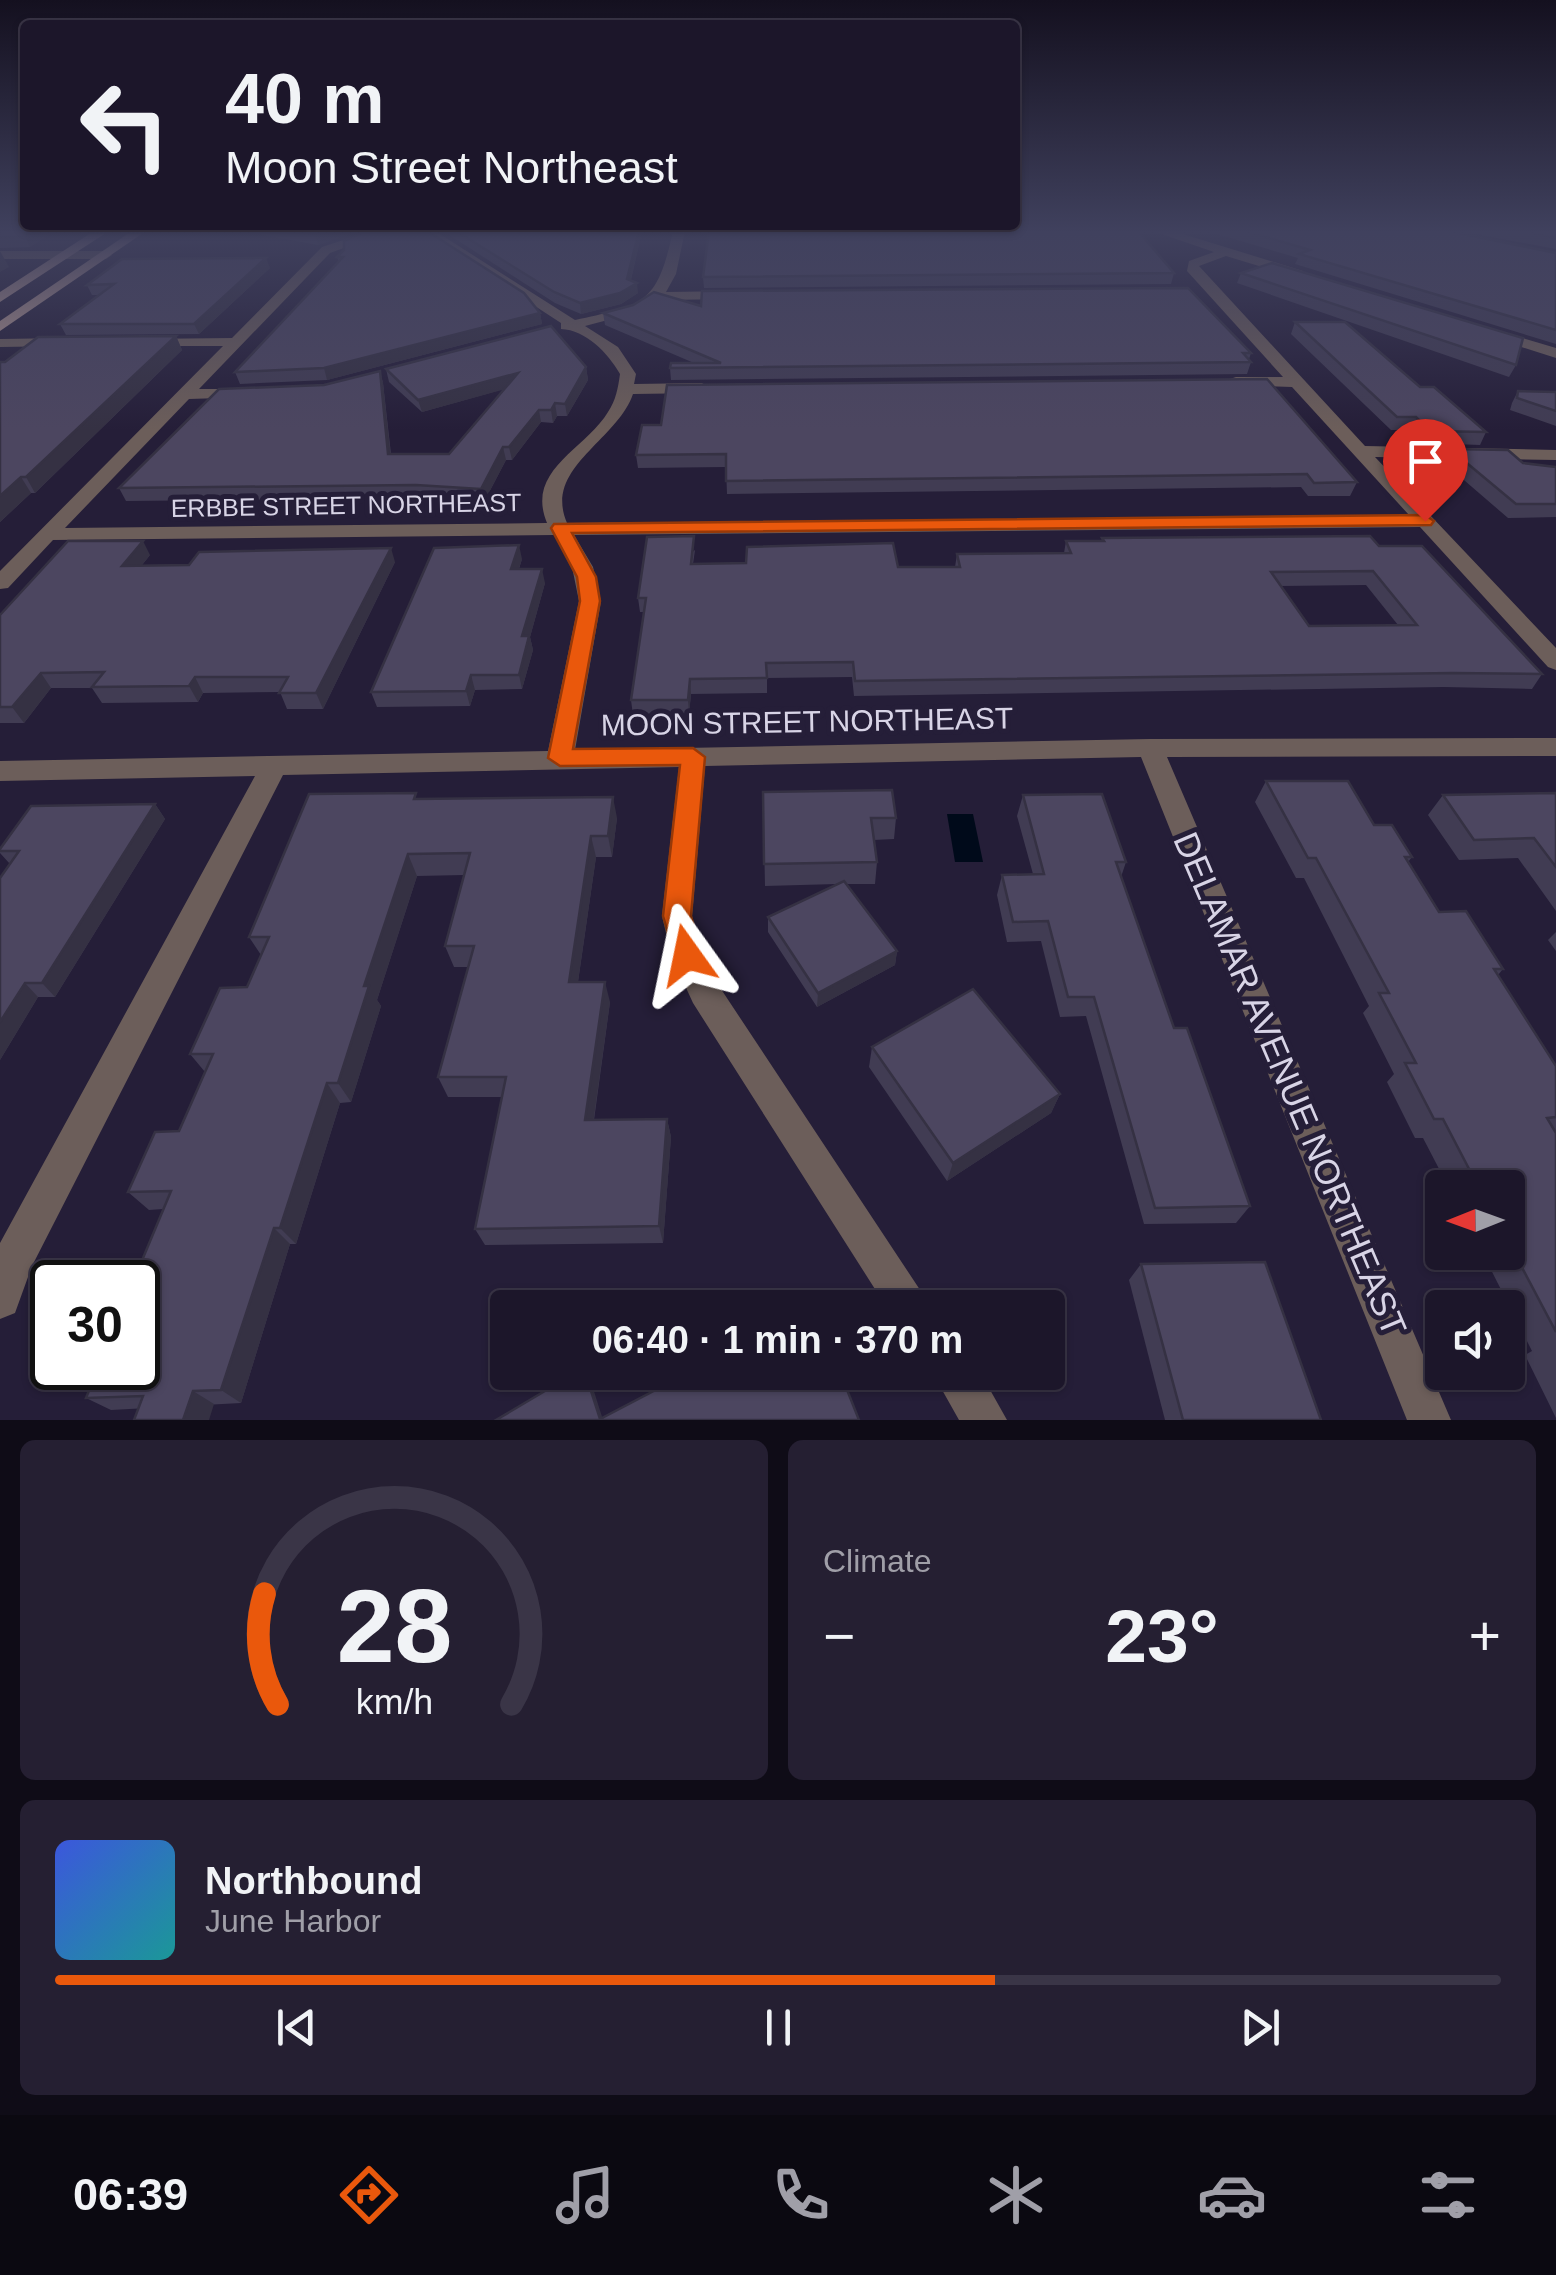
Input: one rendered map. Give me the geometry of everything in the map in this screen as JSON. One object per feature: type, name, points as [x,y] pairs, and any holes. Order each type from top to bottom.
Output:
[{"type":"main road","points":[[0,326],[43,297]]},
{"type":"street","points":[[0,583],[279,297]]},
{"type":"street","points":[[522,297],[564,326],[613,350],[628,374],[628,389],[619,416],[560,471],[552,490],[552,506],[586,577],[590,601],[560,758]]},
{"type":"street","points":[[564,326],[628,310],[653,297]]},
{"type":"street","points":[[1208,297],[1296,382],[1556,662]]},
{"type":"street","points":[[1468,326],[1556,353]]},
{"type":"street","points":[[0,343],[78,342]]},
{"type":"street","points":[[133,342],[234,342]]},
{"type":"street","points":[[1216,382],[1296,382]]},
{"type":"street","points":[[628,389],[730,388]]},
{"type":"street","points":[[184,394],[258,394]]},
{"type":"street","points":[[1360,451],[1556,455]]},
{"type":"street","name":"ERBBE STREET NORTHEAST","points":[[48,534],[1425,521]]},
{"type":"street","name":"MOON STREET NORTHEAST","points":[[0,771],[1150,748],[1556,747]]},
{"type":"street","name":"DELAMAR AVENUE NORTHEAST","points":[[1150,748],[1429,1420]]},
{"type":"street","points":[[693,757],[677,916],[687,955],[705,994],[899,1290]]},
{"type":"street","points":[[0,1298],[30,1227],[274,764]]},
{"type":"street","points":[[966,1390],[985,1420]]},
{"type":"water","points":[[947,814],[973,814],[983,862],[955,862]]},
{"type":"building","points":[[96,297],[223,297],[194,324],[60,324]]},
{"type":"building","points":[[305,297],[527,297],[540,313],[324,368],[235,372]]},
{"type":"building","points":[[566,297],[603,297],[580,303]]},
{"type":"building","points":[[645,297],[672,297],[701,306],[702,297],[1197,297],[1251,353],[1243,353],[1251,362],[670,368],[671,363],[721,363],[603,313]]},
{"type":"building","points":[[1314,297],[1387,297],[1523,338],[1516,365]]},
{"type":"building","points":[[1445,297],[1556,297],[1556,330]]},
{"type":"building","points":[[1295,322],[1345,322],[1420,387],[1434,387],[1486,432],[1430,431],[1416,417],[1397,417]]},
{"type":"building","points":[[551,326],[586,367],[565,404],[555,403],[551,410],[539,410],[509,447],[503,447],[481,489],[416,485],[119,488],[219,389],[324,385],[380,371],[388,454],[449,454],[518,373],[418,400],[386,369]]},
{"type":"building","points":[[176,336],[26,477],[0,496],[0,362],[38,337]]},
{"type":"building","points":[[1267,379],[1357,482],[1314,483],[1307,474],[726,481],[726,454],[636,455],[642,425],[661,425],[667,385]]},
{"type":"building","points":[[1518,391],[1556,392],[1556,411],[1517,398]]},
{"type":"building","points":[[1450,449],[1508,450],[1523,463],[1556,467],[1556,504],[1516,504]]},
{"type":"building","points":[[694,536],[691,564],[746,563],[747,547],[893,543],[898,567],[960,567],[957,554],[1071,553],[1066,541],[1104,541],[1102,538],[1370,536],[1379,546],[1422,546],[1542,674],[855,681],[853,662],[766,663],[767,678],[690,679],[688,700],[631,700],[646,598],[638,598],[647,537]],"holes":[[[1373,571],[1417,625],[1309,626],[1271,572]]]},
{"type":"building","points":[[68,541],[143,541],[122,566],[189,565],[199,552],[391,548],[316,693],[279,693],[288,677],[195,677],[189,686],[92,687],[104,672],[41,673],[12,707],[0,707],[0,615]]},
{"type":"building","points":[[519,545],[511,569],[542,569],[522,636],[529,636],[519,675],[471,675],[466,691],[371,692],[434,548]]},
{"type":"building","points":[[1266,781],[1348,781],[1374,825],[1392,825],[1412,857],[1405,857],[1439,912],[1466,911],[1503,969],[1494,969],[1556,1066],[1556,1117],[1547,1118],[1556,1133],[1556,1332],[1523,1270],[1525,1170],[1470,1170],[1443,1119],[1434,1119],[1405,1063],[1416,1063],[1379,993],[1389,993],[1316,858],[1308,858]]},
{"type":"building","points":[[892,790],[896,818],[871,818],[877,862],[764,864],[763,792]]},
{"type":"building","points":[[416,793],[414,799],[613,797],[608,836],[591,836],[569,982],[605,982],[585,1120],[667,1119],[659,1226],[475,1229],[506,1077],[438,1077],[474,946],[445,946],[470,853],[408,854],[364,986],[369,986],[338,1083],[327,1083],[221,1390],[193,1391],[183,1420],[134,1420],[143,1396],[86,1398],[89,1390],[160,1390],[160,1260],[142,1260],[171,1191],[128,1192],[155,1132],[179,1131],[213,1054],[190,1054],[220,988],[247,987],[269,937],[249,937],[309,794]]},
{"type":"building","points":[[1556,793],[1556,867],[1534,838],[1474,840],[1443,795]]},
{"type":"building","points":[[1102,794],[1126,862],[1116,862],[1174,1028],[1187,1028],[1250,1206],[1155,1208],[1094,997],[1068,997],[1048,921],[1013,922],[1002,875],[1044,874],[1023,795]]},
{"type":"building","points":[[155,804],[42,983],[25,983],[0,1022],[0,878],[19,851],[0,849],[31,806]]},
{"type":"building","points":[[844,881],[897,951],[818,993],[768,917]]},
{"type":"building","points":[[973,989],[1060,1094],[953,1163],[872,1047]]},
{"type":"building","points":[[1265,1262],[1321,1420],[1183,1420],[1141,1264]]},
{"type":"building","points":[[547,1390],[591,1390],[600,1419],[656,1390],[847,1390],[859,1420],[496,1420]]},
{"type":"route","points":[[687,955],[677,916],[693,757],[560,758],[590,601],[577,555],[560,528],[1425,521]]}]
